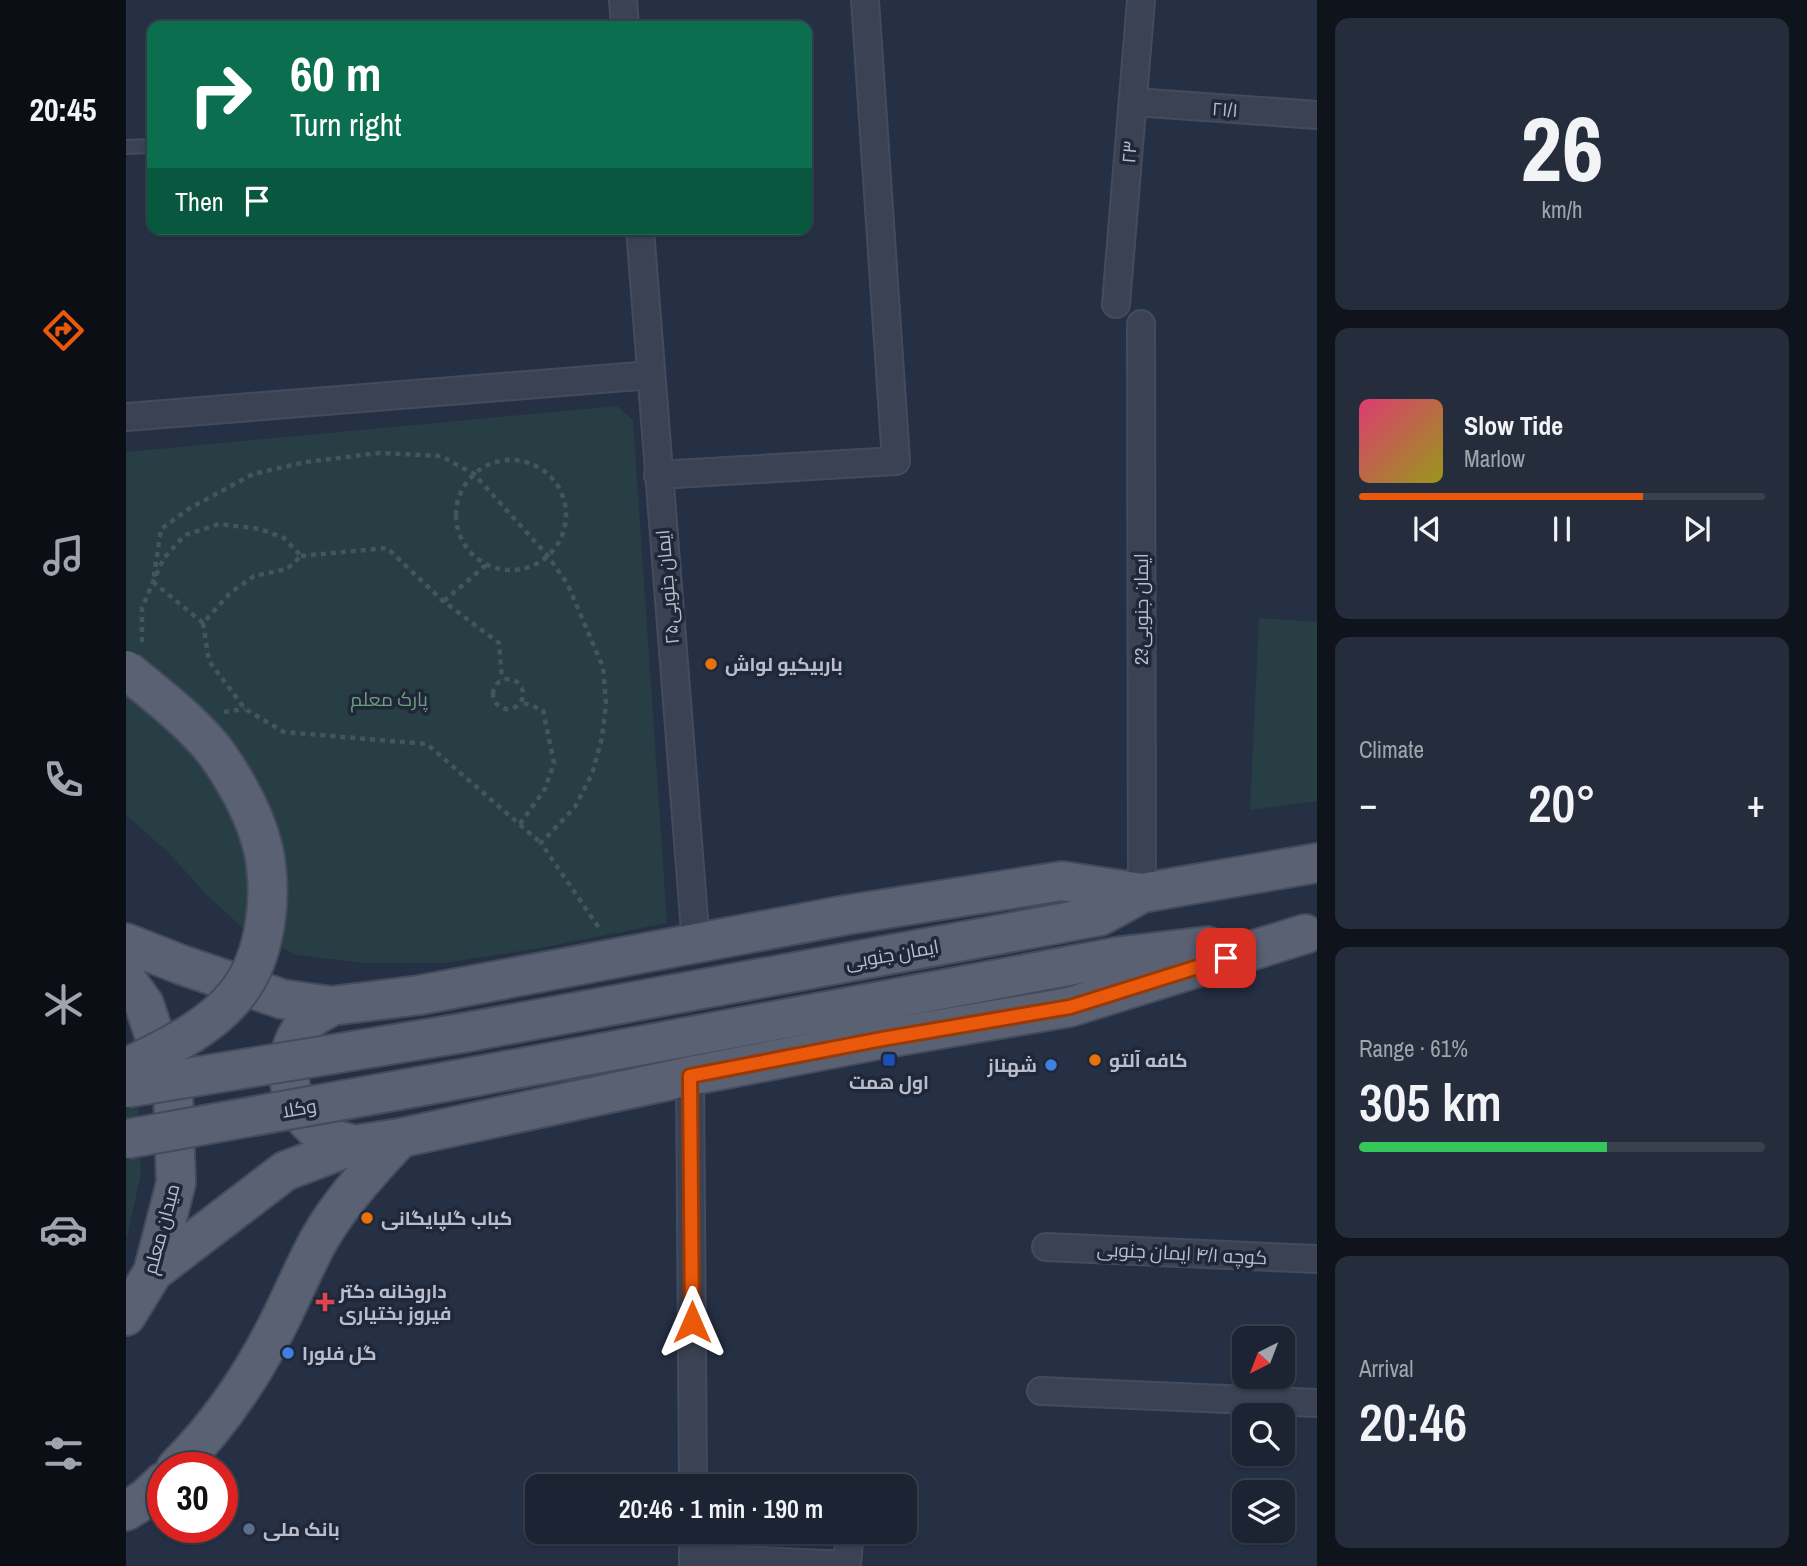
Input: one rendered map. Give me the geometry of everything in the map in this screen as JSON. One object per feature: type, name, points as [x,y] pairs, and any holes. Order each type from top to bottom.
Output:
[{"type":"main road","points":[[126,1068],[208,1023],[237,995],[256,962],[267,919],[262,848],[244,799],[218,756],[167,704],[136,660]]},
{"type":"main road","name":"ایمان جنوبی","points":[[126,1088],[462,1033],[1100,916],[1142,893],[1317,863]]},
{"type":"main road","points":[[126,943],[282,999],[331,1006],[420,995],[846,915],[1062,881],[1142,893]]},
{"type":"main road","points":[[153,1272],[285,1171],[354,1145],[400,1138],[690,1076],[882,1039],[1070,1007],[1311,933]]},
{"type":"main road","name":"وکلا","points":[[126,1139],[1122,956],[1311,933]]},
{"type":"main road","name":"میدان معلم","points":[[126,979],[144,1004],[173,1091],[176,1184],[153,1272],[126,1316]]},
{"type":"main road","points":[[331,1006],[309,1021],[293,1044],[288,1070],[292,1097],[306,1120],[328,1137],[354,1145]]},
{"type":"main road","points":[[193,1452],[238,1396],[274,1332],[320,1238],[349,1195],[400,1138]]},
{"type":"main road","points":[[126,1511],[147,1497]]},
{"type":"street","points":[[623,0],[625,21]]},
{"type":"street","points":[[658,475],[896,461],[865,0]]},
{"type":"street","name":"۲۳","points":[[1116,304],[1141,0]]},
{"type":"street","name":"۲۱/۱","points":[[1134,102],[1317,115]]},
{"type":"street","name":"ایمان جنوبی۲۵","points":[[640,235],[696,944]]},
{"type":"street","name":"23ایمان جنوبی","points":[[1141,324],[1142,893]]},
{"type":"street","points":[[126,417],[650,376]]},
{"type":"street","points":[[690,1076],[693,1474]]},
{"type":"street","name":"کوچه ۴/۱ ایمان جنوبی","points":[[1046,1247],[1317,1259]]},
{"type":"street","points":[[1041,1391],[1317,1403]]},
{"type":"street","points":[[693,1544],[693,1562],[847,1565],[849,1544]]},
{"type":"lane","points":[[126,147],[147,146]]},
{"type":"path","points":[[153,582],[161,529],[190,508],[253,474],[306,461],[379,453],[441,457],[474,474],[548,556],[567,583],[603,667],[606,703],[602,738],[592,774],[575,807],[541,843]]},
{"type":"path","points":[[497,461],[524,461],[548,473],[564,495],[567,522],[558,547],[538,565],[512,571],[486,565],[466,548],[456,523],[458,496],[474,474],[497,461]]},
{"type":"path","points":[[136,660],[142,642],[142,608],[164,558],[185,535],[219,524],[260,529],[284,538],[301,556]]},
{"type":"path","points":[[203,623],[230,593],[254,576],[287,569],[301,556],[387,548],[443,601],[499,643],[502,680]]},
{"type":"path","points":[[443,601],[486,565]]},
{"type":"path","points":[[153,582],[203,623],[209,661],[245,709],[284,732],[427,744],[541,843],[620,958]]},
{"type":"path","points":[[502,680],[517,681],[522,687],[521,702],[515,707],[500,706],[493,693],[496,686],[502,680]]},
{"type":"path","points":[[520,824],[545,789],[554,763],[543,710],[521,702]]},
{"type":"path","points":[[218,711],[227,713],[245,709]]},
{"type":"green space","name":"پارک معلم","points":[[617,406],[633,420],[667,923],[540,948],[444,963],[364,963],[297,955],[245,930],[204,892],[169,853],[126,815],[126,452]]},
{"type":"green space","points":[[1259,618],[1317,622],[1317,801],[1250,810]]},
{"type":"green space","points":[[126,1064],[138,1104],[141,1173],[126,1241]]},
{"type":"place","name":"باربیکیو لواش","points":[[711,664]]},
{"type":"place","name":"اول همت","points":[[889,1060]]},
{"type":"place","name":"کافه آلتو","points":[[1095,1060]]},
{"type":"place","name":"شهناز","points":[[1051,1065]]},
{"type":"place","name":"کباب گلپایگانی","points":[[367,1218]]},
{"type":"place","name":"داروخانه دکتر فیروز بختیاری","points":[[325,1302]]},
{"type":"place","name":"گل فلورا","points":[[288,1353]]},
{"type":"place","name":"بانک ملی","points":[[249,1529]]},
{"type":"route","points":[[692,1322],[690,1076],[882,1039],[1070,1007],[1226,958]]}]
